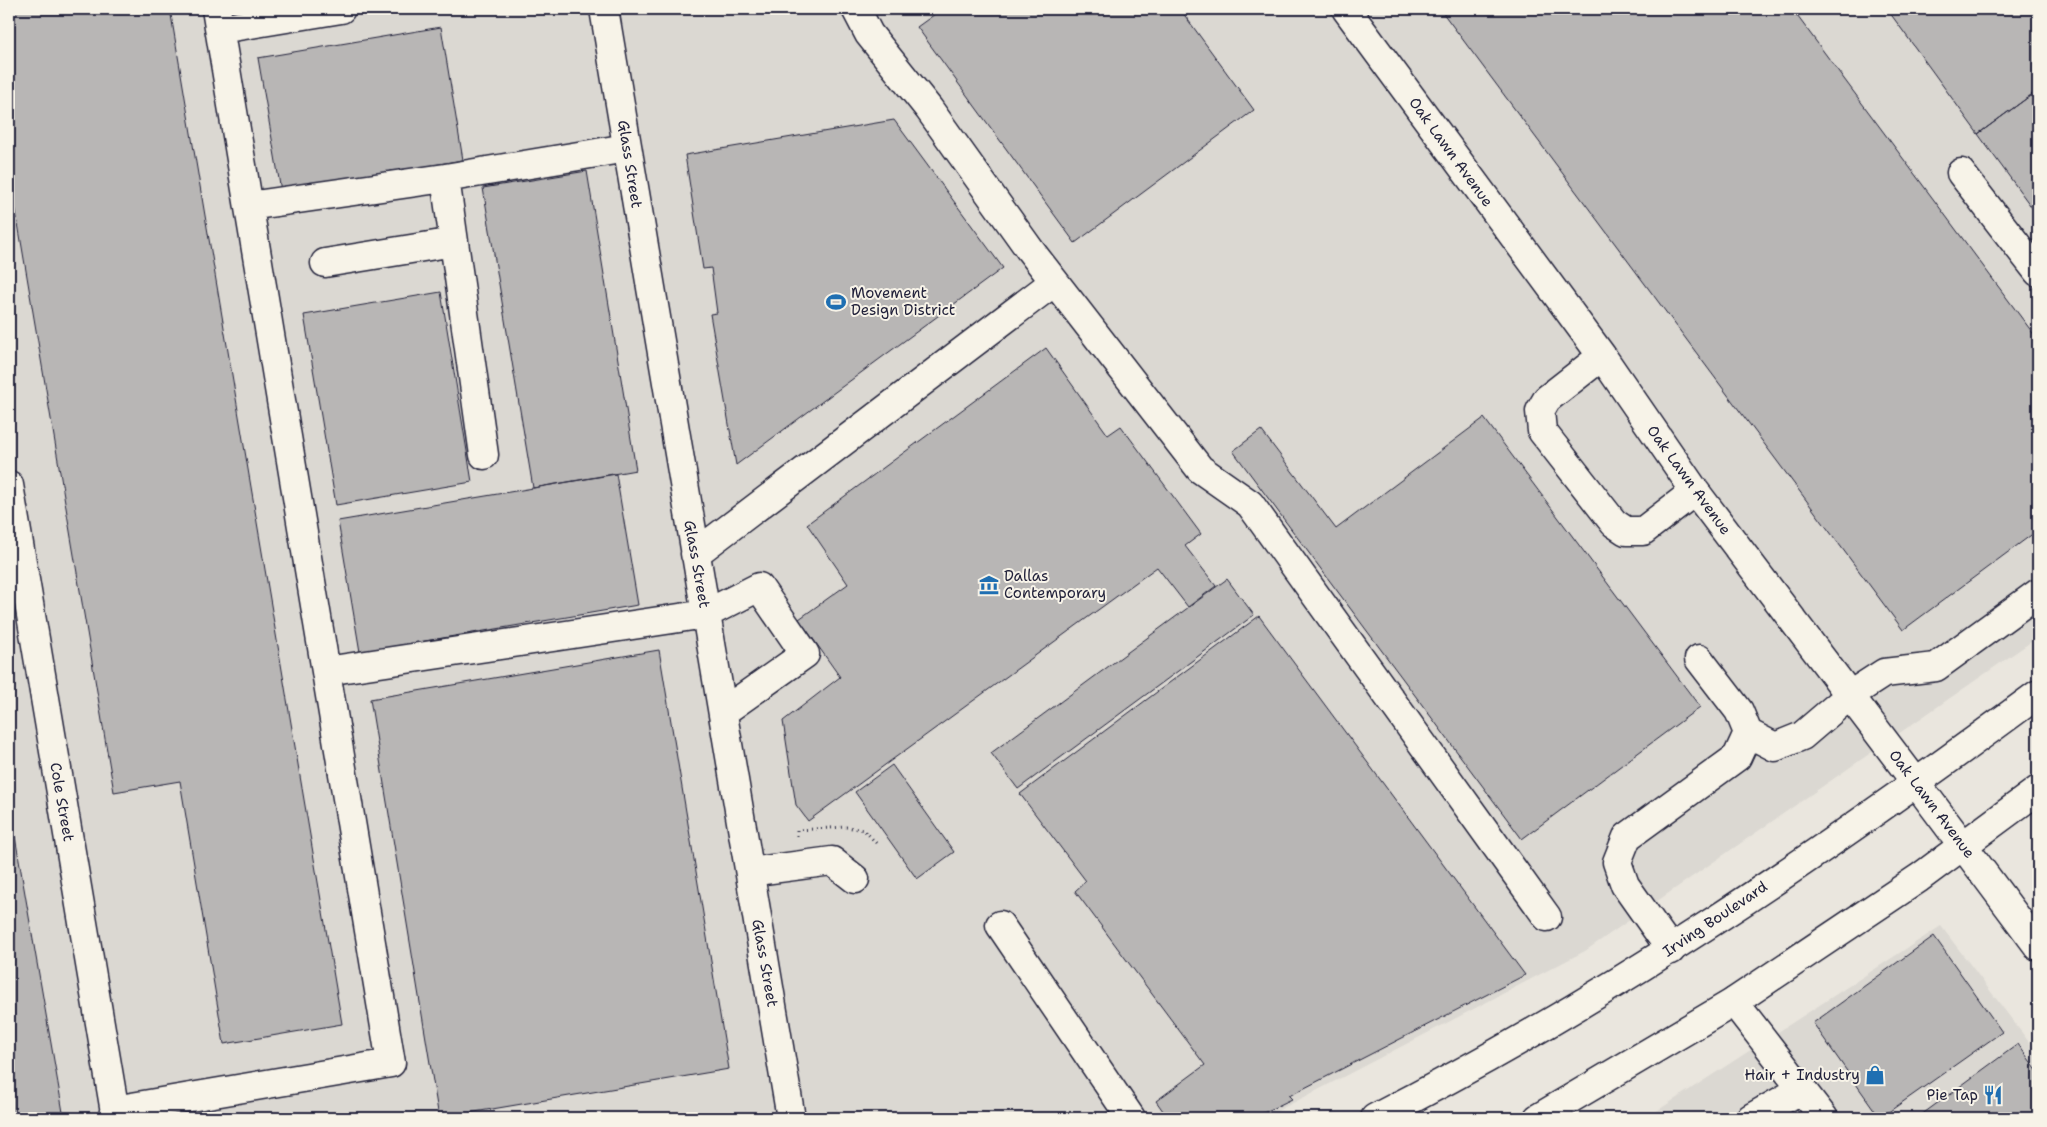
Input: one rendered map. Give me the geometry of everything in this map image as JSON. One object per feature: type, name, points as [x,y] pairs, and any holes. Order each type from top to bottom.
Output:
[{"type":"street","points":[[115,1114],[391,1063],[218,19],[342,9]]},
{"type":"street","name":"Glass Street","points":[[604,9],[792,1118]]},
{"type":"street","points":[[856,9],[869,34],[929,109],[1054,282],[1200,469],[1250,504],[1547,917]]},
{"type":"street","name":"Oak Lawn Avenue","points":[[1346,9],[1602,356],[1695,491],[2038,946]]},
{"type":"street","points":[[249,206],[445,178],[627,148]]},
{"type":"street","points":[[1961,173],[2038,272]]},
{"type":"street","points":[[445,178],[484,455]]},
{"type":"street","points":[[325,263],[454,242]]},
{"type":"street","points":[[695,554],[1054,282]]},
{"type":"street","points":[[1602,356],[1547,399],[1540,411],[1542,431],[1614,523],[1626,531],[1643,531],[1695,491]]},
{"type":"street","name":"Cole Street","points":[[9,485],[115,1114]]},
{"type":"street","points":[[326,671],[706,614],[759,587],[806,654],[723,712]]},
{"type":"street","points":[[1699,659],[1739,711],[1748,733],[1775,747],[1802,736],[1850,696],[1884,672],[1936,668],[2038,593]]},
{"type":"street","name":"Irving Boulevard","points":[[1376,1118],[1549,1025],[1671,950],[1917,784],[2038,694]]},
{"type":"street","points":[[1671,950],[1625,885],[1617,862],[1627,837],[1737,757],[1748,733]]},
{"type":"street","points":[[1538,1118],[1734,1002],[1964,846],[2038,790]]},
{"type":"street","points":[[750,872],[832,861],[855,879]]},
{"type":"street","points":[[1000,925],[1131,1118]]},
{"type":"street","points":[[1734,1002],[1824,1118]]},
{"type":"street","points":[[1750,1118],[1802,1089]]},
{"type":"shaded area","points":[[9,9],[2038,9],[2038,637],[1585,951],[1264,1118],[9,1118]]},
{"type":"shaded area","points":[[1941,926],[2038,1054],[2038,1118],[1646,1118]]},
{"type":"building","points":[[9,9],[170,9],[342,1024],[224,1044],[180,781],[114,792],[9,170]]},
{"type":"building","points":[[942,9],[1158,9],[1161,12],[1166,9],[1180,9],[1254,110],[1075,243],[917,27]]},
{"type":"building","points":[[1440,9],[1792,9],[2038,340],[2038,530],[1903,630]]},
{"type":"building","points":[[1887,9],[2038,9],[2038,90],[1978,134]]},
{"type":"building","points":[[441,27],[463,160],[281,191],[258,58]]},
{"type":"building","points":[[2038,90],[2038,216],[1978,134]]},
{"type":"building","name":"Movement Design District","points":[[894,120],[1003,268],[736,465],[710,314],[717,313],[711,268],[703,269],[685,155]]},
{"type":"building","points":[[587,171],[636,470],[533,488],[483,188]]},
{"type":"building","points":[[441,292],[472,482],[336,505],[304,315]]},
{"type":"building","name":"Dallas Contemporary","points":[[1046,348],[1108,435],[1121,426],[1201,534],[1185,546],[1216,586],[1188,607],[1157,567],[808,821],[796,805],[783,721],[840,677],[799,619],[848,584],[807,524]]},
{"type":"building","points":[[1484,418],[1700,707],[1522,839],[1233,451],[1261,430],[1336,529]]},
{"type":"building","points":[[616,474],[638,605],[360,652],[338,521]]},
{"type":"building","points":[[1227,579],[1254,615],[1018,789],[991,753]]},
{"type":"building","points":[[1259,616],[1525,975],[1289,1096],[1292,1099],[1253,1118],[1168,1118],[1156,1101],[1205,1065],[1075,891],[1086,881],[1020,794]]},
{"type":"building","points":[[659,650],[729,1069],[439,1118],[370,699]]},
{"type":"building","points":[[892,765],[954,852],[917,879],[855,792]]},
{"type":"building","points":[[9,802],[64,1118],[9,1118]]},
{"type":"building","points":[[1934,936],[2002,1032],[1880,1118],[1813,1023]]},
{"type":"building","name":"Pie Tap","points":[[2018,1044],[2038,1072],[2038,1118],[1917,1118]]},
{"type":"place","name":"Movement Design District","points":[[836,302]]},
{"type":"place","name":"Dallas Contemporary","points":[[989,585]]},
{"type":"place","name":"Hair + Industry","points":[[1875,1075]]},
{"type":"place","name":"Pie Tap","points":[[1993,1095]]}]
